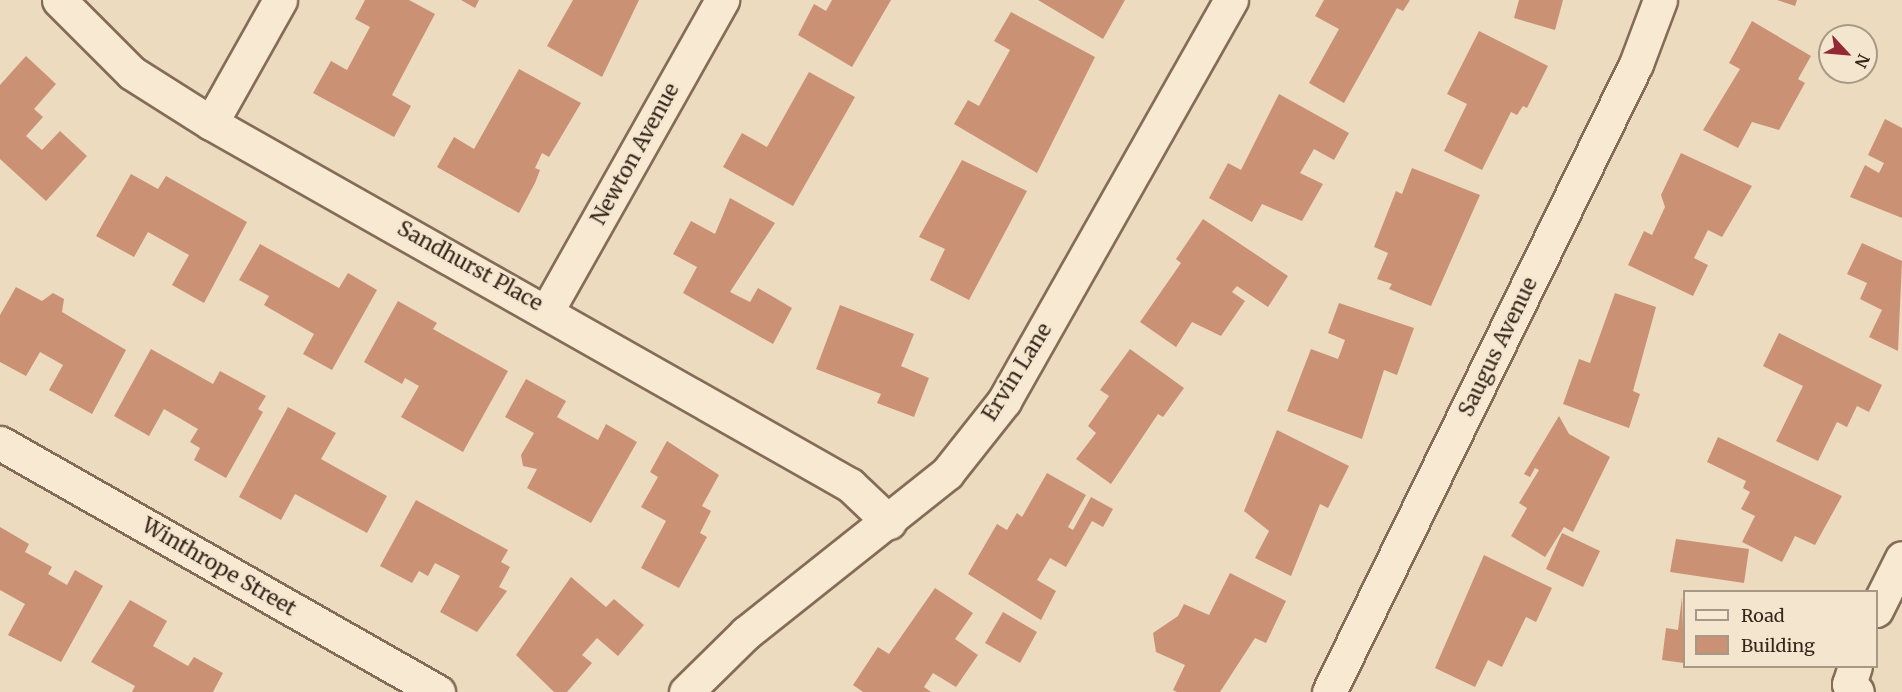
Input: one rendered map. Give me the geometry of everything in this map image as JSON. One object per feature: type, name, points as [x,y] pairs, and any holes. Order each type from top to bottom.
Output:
[{"type":"street","name":"Sandhurst Place","points":[[59,0],[132,74],[211,123],[548,309],[850,485],[889,522]]},
{"type":"street","points":[[211,123],[280,0]]},
{"type":"street","name":"Newton Avenue","points":[[548,309],[722,0]]},
{"type":"street","name":"Ervin Lane","points":[[686,692],[746,633],[889,522],[947,473],[1004,401],[1231,0]]},
{"type":"street","name":"Saugus Avenue","points":[[1329,692],[1636,64],[1660,0]]},
{"type":"street","name":"Winthrope Street","points":[[0,443],[438,692]]},
{"type":"street","points":[[1878,606],[1902,558]]},
{"type":"building","points":[[365,0],[409,0],[435,14],[392,95],[411,106],[394,137],[313,93],[331,61],[347,70],[370,27],[355,19]]},
{"type":"building","points":[[461,0],[479,0],[475,8]]},
{"type":"building","points":[[573,0],[639,0],[602,77],[547,46]]},
{"type":"building","points":[[832,0],[891,0],[852,67],[798,35],[814,4],[826,11]]},
{"type":"building","points":[[1038,0],[1125,0],[1103,39]]},
{"type":"building","points":[[1324,0],[1410,0],[1403,11],[1397,8],[1344,103],[1309,83],[1339,29],[1315,16]]},
{"type":"building","points":[[1519,0],[1563,0],[1555,30],[1514,18]]},
{"type":"building","points":[[1777,0],[1797,0],[1795,6]]},
{"type":"building","points":[[1011,12],[1095,57],[1037,173],[954,124],[968,100],[979,106],[1010,50],[994,41]]},
{"type":"building","points":[[1752,21],[1811,56],[1798,79],[1805,83],[1779,130],[1752,122],[1738,148],[1703,130],[1740,69],[1729,63]]},
{"type":"building","points":[[1479,31],[1548,66],[1527,108],[1523,106],[1517,115],[1511,112],[1482,170],[1444,151],[1467,104],[1447,94]]},
{"type":"building","points":[[26,56],[56,84],[34,109],[43,117],[26,136],[42,150],[60,131],[87,156],[46,201],[0,159],[0,85]]},
{"type":"building","points":[[519,69],[581,103],[549,157],[542,153],[535,168],[540,170],[519,213],[437,167],[454,137],[474,149]]},
{"type":"building","points":[[809,72],[855,97],[793,206],[723,167],[742,133],[767,147]]},
{"type":"building","points":[[1279,94],[1349,133],[1334,160],[1314,149],[1300,173],[1323,184],[1302,221],[1262,204],[1252,222],[1209,198],[1228,163],[1241,170]]},
{"type":"building","points":[[1885,119],[1902,128],[1902,218],[1850,197],[1865,165],[1879,173],[1884,163],[1868,155]]},
{"type":"building","points":[[1681,153],[1752,186],[1722,237],[1708,230],[1694,258],[1708,265],[1693,296],[1628,265],[1644,231],[1652,235],[1665,207],[1661,195]]},
{"type":"building","points":[[962,160],[1027,191],[969,300],[930,280],[945,249],[919,237]]},
{"type":"building","points":[[1412,168],[1480,195],[1431,306],[1389,289],[1392,284],[1377,279],[1388,253],[1374,247],[1396,191],[1402,194]]},
{"type":"building","points":[[131,174],[158,189],[166,176],[247,222],[204,303],[172,285],[189,255],[148,232],[134,257],[96,236]]},
{"type":"building","points":[[730,198],[775,223],[730,292],[750,302],[758,288],[792,308],[773,344],[683,293],[697,267],[673,254],[691,221],[715,234]]},
{"type":"building","points":[[1203,219],[1288,276],[1268,307],[1237,286],[1232,292],[1245,301],[1221,336],[1192,322],[1176,347],[1140,322],[1181,263],[1176,259]]},
{"type":"building","points":[[1862,243],[1902,261],[1898,351],[1869,337],[1882,310],[1860,299],[1867,283],[1847,274]]},
{"type":"building","points":[[260,244],[339,288],[348,273],[377,290],[332,370],[303,354],[314,334],[264,305],[269,296],[239,280]]},
{"type":"building","points":[[16,287],[42,301],[53,293],[64,299],[62,312],[126,350],[92,414],[49,390],[63,365],[40,352],[26,376],[0,362],[0,315]]},
{"type":"building","points":[[1615,293],[1656,307],[1633,391],[1640,394],[1629,428],[1563,404],[1579,359],[1590,363]]},
{"type":"building","points":[[398,301],[437,323],[433,329],[508,371],[463,452],[401,417],[419,386],[405,378],[402,384],[364,362]]},
{"type":"building","points":[[1339,303],[1414,328],[1397,375],[1384,370],[1362,439],[1287,411],[1311,349],[1338,359],[1345,340],[1328,333]]},
{"type":"building","points":[[840,305],[914,334],[901,366],[929,378],[914,417],[877,403],[881,394],[816,369]]},
{"type":"building","points":[[1779,333],[1882,385],[1869,412],[1857,406],[1847,427],[1837,422],[1818,461],[1776,441],[1803,386],[1763,366]]},
{"type":"building","points":[[151,349],[213,384],[220,371],[266,396],[258,409],[263,412],[226,478],[194,460],[200,448],[190,442],[198,429],[164,409],[149,436],[114,416]]},
{"type":"building","points":[[1130,349],[1184,388],[1163,417],[1158,414],[1111,484],[1076,459],[1096,433],[1088,426],[1109,396],[1100,390]]},
{"type":"building","points":[[526,379],[566,401],[557,417],[598,440],[606,424],[637,442],[591,523],[527,488],[537,469],[523,466],[521,455],[534,433],[505,417]]},
{"type":"building","points":[[288,407],[336,433],[321,459],[387,496],[367,533],[295,494],[281,520],[239,497]]},
{"type":"building","points":[[1559,416],[1569,434],[1610,457],[1573,532],[1564,527],[1545,557],[1511,536],[1527,508],[1519,503],[1539,470],[1535,468],[1530,477],[1524,474]]},
{"type":"building","points":[[1277,430],[1349,466],[1328,508],[1320,504],[1291,576],[1255,558],[1269,531],[1244,511]]},
{"type":"building","points":[[1718,437],[1842,496],[1815,545],[1795,536],[1782,562],[1742,542],[1755,516],[1741,509],[1750,492],[1743,488],[1746,481],[1707,462]]},
{"type":"building","points":[[667,441],[719,475],[702,506],[711,511],[700,533],[707,537],[679,588],[641,568],[666,521],[641,507],[658,477],[650,472]]},
{"type":"building","points":[[1047,473],[1086,495],[1068,527],[1073,530],[1091,497],[1113,509],[1103,527],[1092,521],[1066,567],[1050,558],[1037,580],[1056,591],[1041,620],[968,574],[997,524],[1007,530],[1017,513],[1022,517]]},
{"type":"building","points":[[416,500],[508,550],[501,562],[510,567],[499,587],[507,591],[477,632],[440,612],[460,576],[435,563],[428,576],[419,571],[412,583],[380,566]]},
{"type":"building","points":[[0,527],[29,544],[25,552],[52,567],[48,574],[67,585],[75,570],[103,586],[61,662],[8,635],[25,604],[0,590]]},
{"type":"building","points":[[1562,533],[1600,551],[1583,587],[1546,569]]},
{"type":"building","points":[[1676,539],[1749,549],[1744,583],[1670,572]]},
{"type":"building","points":[[1484,555],[1552,588],[1536,622],[1526,617],[1502,667],[1488,660],[1475,687],[1435,668]]},
{"type":"building","points":[[1230,573],[1286,601],[1266,643],[1255,638],[1220,692],[1177,692],[1173,690],[1185,665],[1156,652],[1153,633],[1178,616],[1184,604],[1209,615]]},
{"type":"building","points":[[571,577],[606,607],[614,599],[644,625],[618,656],[597,638],[582,655],[592,663],[567,692],[554,692],[516,655]]},
{"type":"building","points":[[935,588],[973,613],[955,639],[978,655],[956,687],[933,673],[924,687],[931,692],[863,692],[853,685],[878,647],[889,654]]},
{"type":"building","points":[[1682,597],[1683,663],[1662,660],[1666,628],[1678,630]]},
{"type":"building","points":[[130,600],[167,621],[153,646],[188,666],[194,657],[223,673],[213,692],[132,692],[135,686],[91,662]]},
{"type":"building","points":[[1003,612],[1037,632],[1020,663],[985,643]]}]
